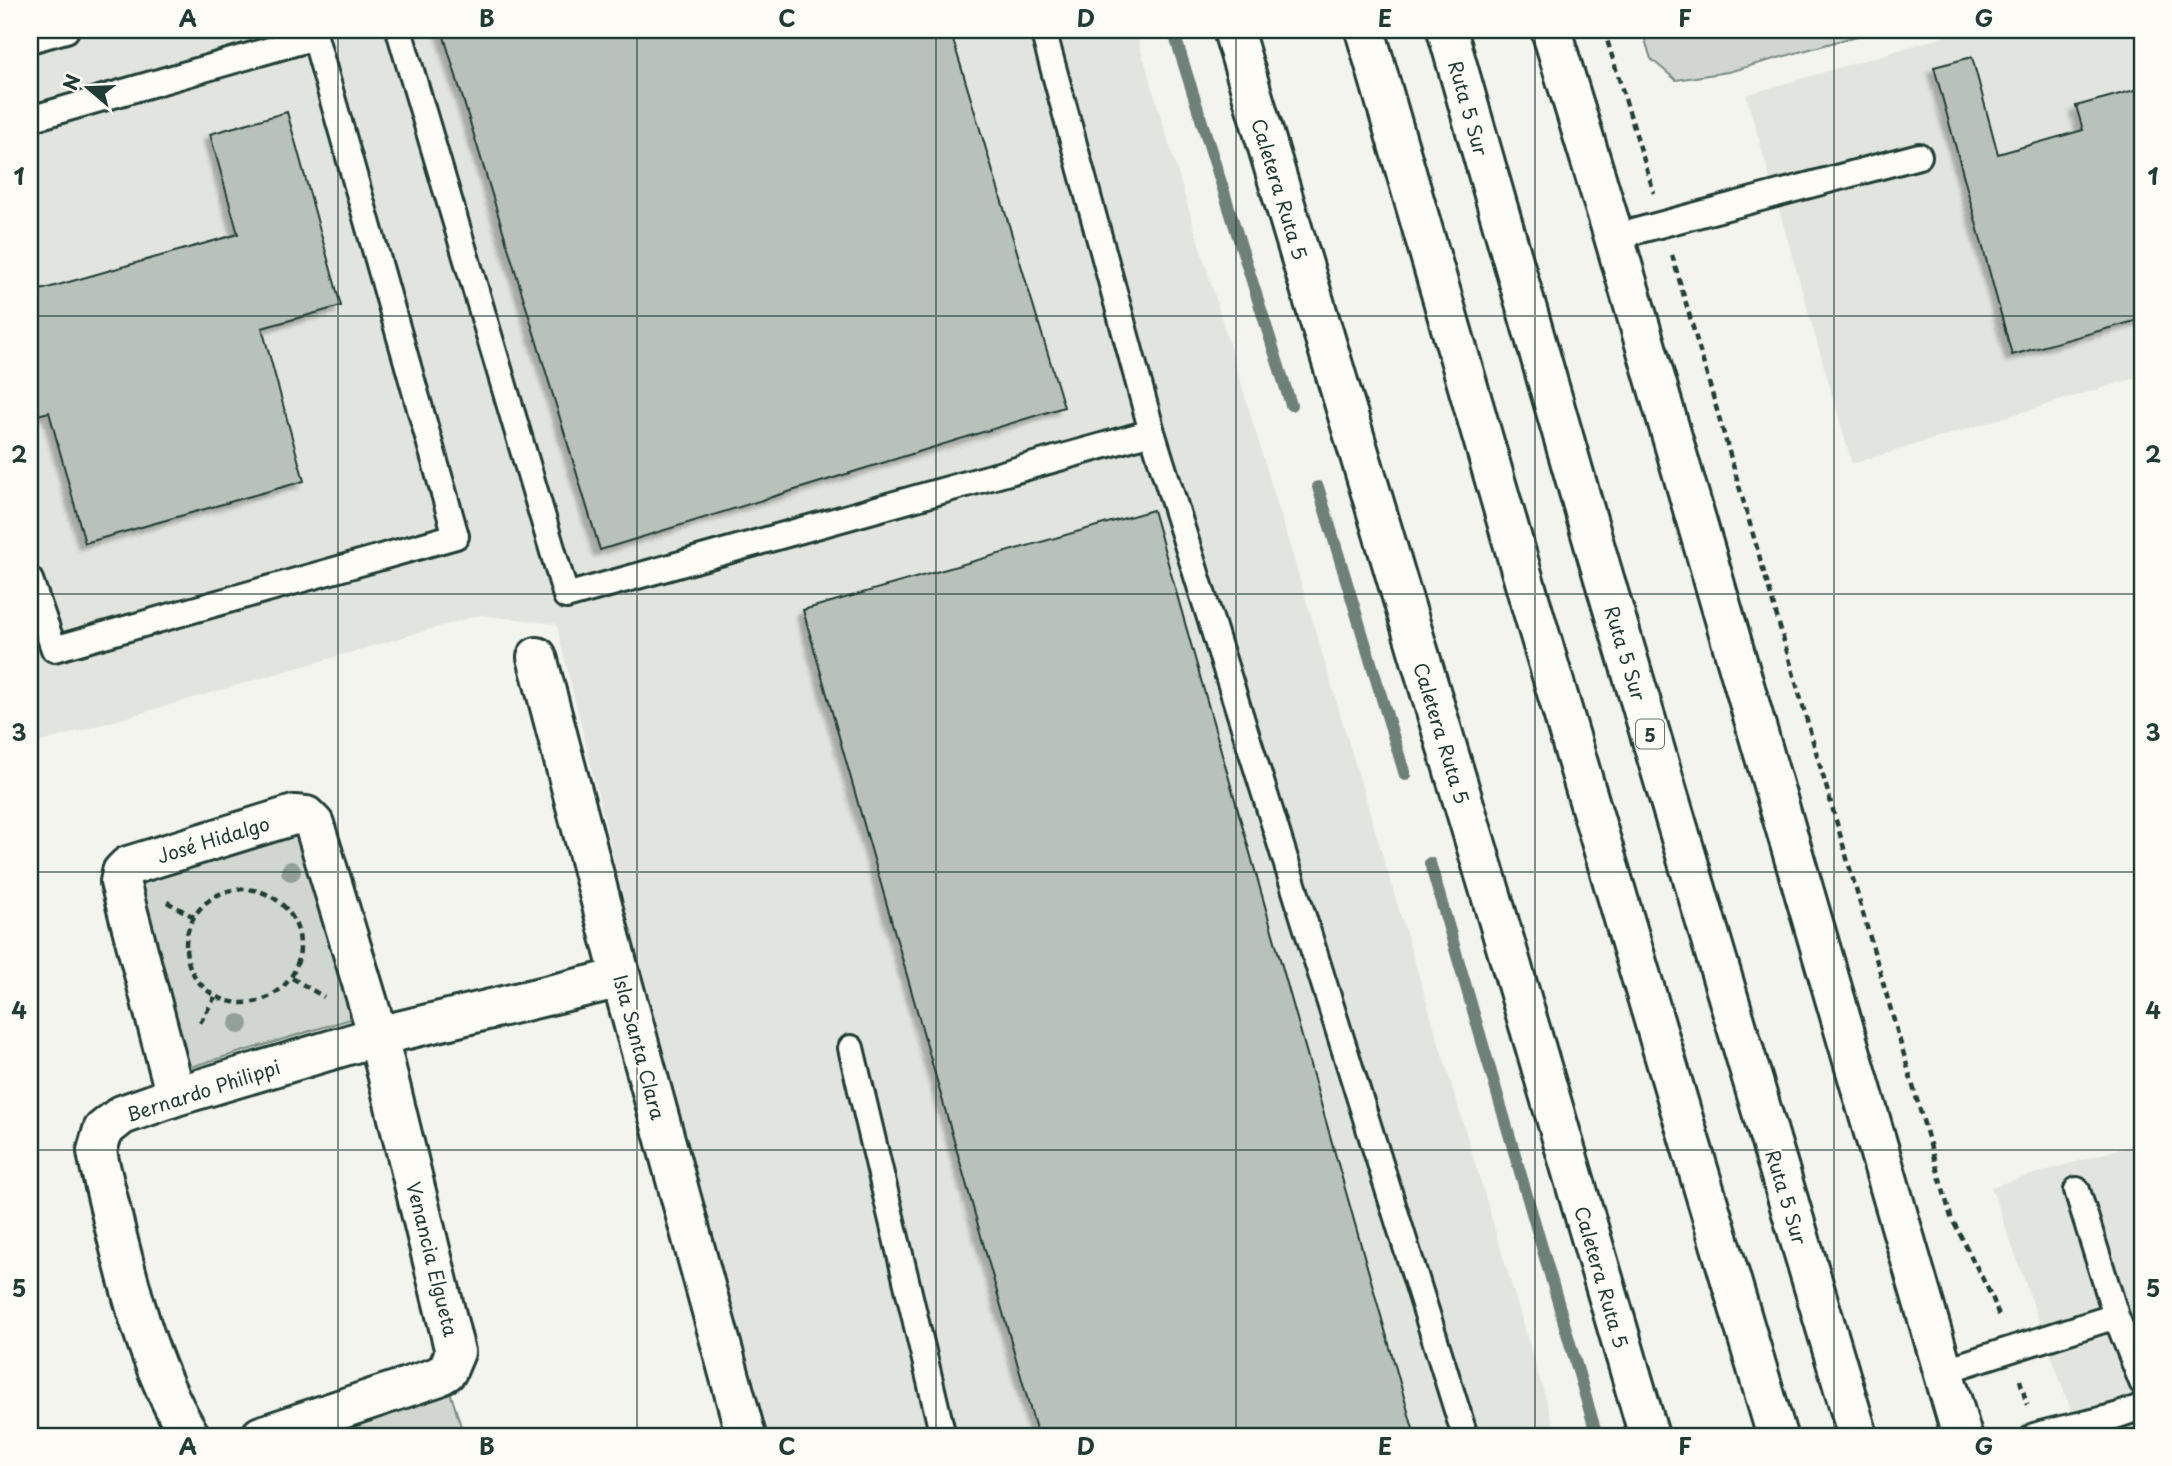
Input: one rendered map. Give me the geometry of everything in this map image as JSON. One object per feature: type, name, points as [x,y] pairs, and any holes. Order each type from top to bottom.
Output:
[{"type":"main road","name":"Caletera Ruta 5","points":[[1233,30],[1649,1436]]},
{"type":"main road","points":[[1365,30],[1533,611],[1777,1436]]},
{"type":"main road","name":"Ruta 5 Sur","points":[[1447,30],[1598,558],[1858,1436]]},
{"type":"main road","points":[[1551,30],[1614,237],[1962,1436]]},
{"type":"main road","name":"Isla Santa Clara","points":[[537,657],[746,1436]]},
{"type":"main road","name":"José Hidalgo","points":[[176,1096],[120,882],[122,872],[128,866],[294,815],[306,816],[314,824],[378,1036]]},
{"type":"main road","name":"Bernardo Philippi","points":[[190,1436],[174,1410],[142,1331],[97,1151],[103,1130],[122,1115],[176,1096],[378,1036],[621,978]]},
{"type":"main road","name":"Venancia Elgueta","points":[[261,1436],[438,1377],[447,1371],[455,1352],[378,1036]]},
{"type":"lane","points":[[30,40],[66,30]]},
{"type":"lane","points":[[399,30],[566,596],[1152,432]]},
{"type":"lane","points":[[1043,30],[1152,432],[1465,1436]]},
{"type":"lane","points":[[30,580],[54,649],[456,536],[315,37],[32,110]]},
{"type":"lane","points":[[1614,237],[1919,156]]},
{"type":"lane","points":[[851,1048],[943,1436]]},
{"type":"lane","points":[[2077,1190],[2116,1316],[2142,1382]]},
{"type":"lane","points":[[1943,1371],[2116,1316]]},
{"type":"lane","points":[[2035,1436],[2076,1424],[2120,1416],[2142,1406]]},
{"type":"path","points":[[1604,30],[1663,223],[1951,1217],[1993,1299],[2035,1436]]},
{"type":"path","points":[[253,889],[274,897],[290,913],[300,934],[300,957],[292,978],[283,988],[262,1000],[239,1004],[215,997],[198,982],[188,961],[187,939],[194,917],[209,900],[230,890],[253,889]]},
{"type":"shaded area","points":[[30,30],[1135,30],[1557,1436],[756,1436],[556,624],[480,615],[35,744],[30,728]]},
{"type":"shaded area","points":[[1642,30],[1878,30],[1728,72],[1676,80],[1651,59]]},
{"type":"shaded area","points":[[1966,30],[2142,30],[2142,376],[1852,464],[1746,95]]},
{"type":"shaded area","points":[[300,832],[354,1018],[187,1068],[139,882]]},
{"type":"shaded area","points":[[2142,1142],[2142,1436],[2080,1436],[1991,1187]]},
{"type":"shaded area","points":[[447,1382],[464,1436],[293,1436]]},
{"type":"building","points":[[442,30],[950,30],[1064,407],[600,550]]},
{"type":"building","points":[[1972,57],[1998,154],[2083,130],[2076,106],[2142,88],[2142,319],[2012,355],[1934,67]]},
{"type":"building","points":[[287,112],[341,306],[262,328],[304,481],[85,543],[49,412],[30,417],[30,293],[238,234],[210,134]]},
{"type":"building","points":[[1153,510],[1415,1436],[1038,1436],[803,610]]},
{"type":"waterway","points":[[1173,30],[1291,405]]},
{"type":"waterway","points":[[1318,487],[1405,775]]},
{"type":"waterway","points":[[1430,863],[1597,1436]]}]
